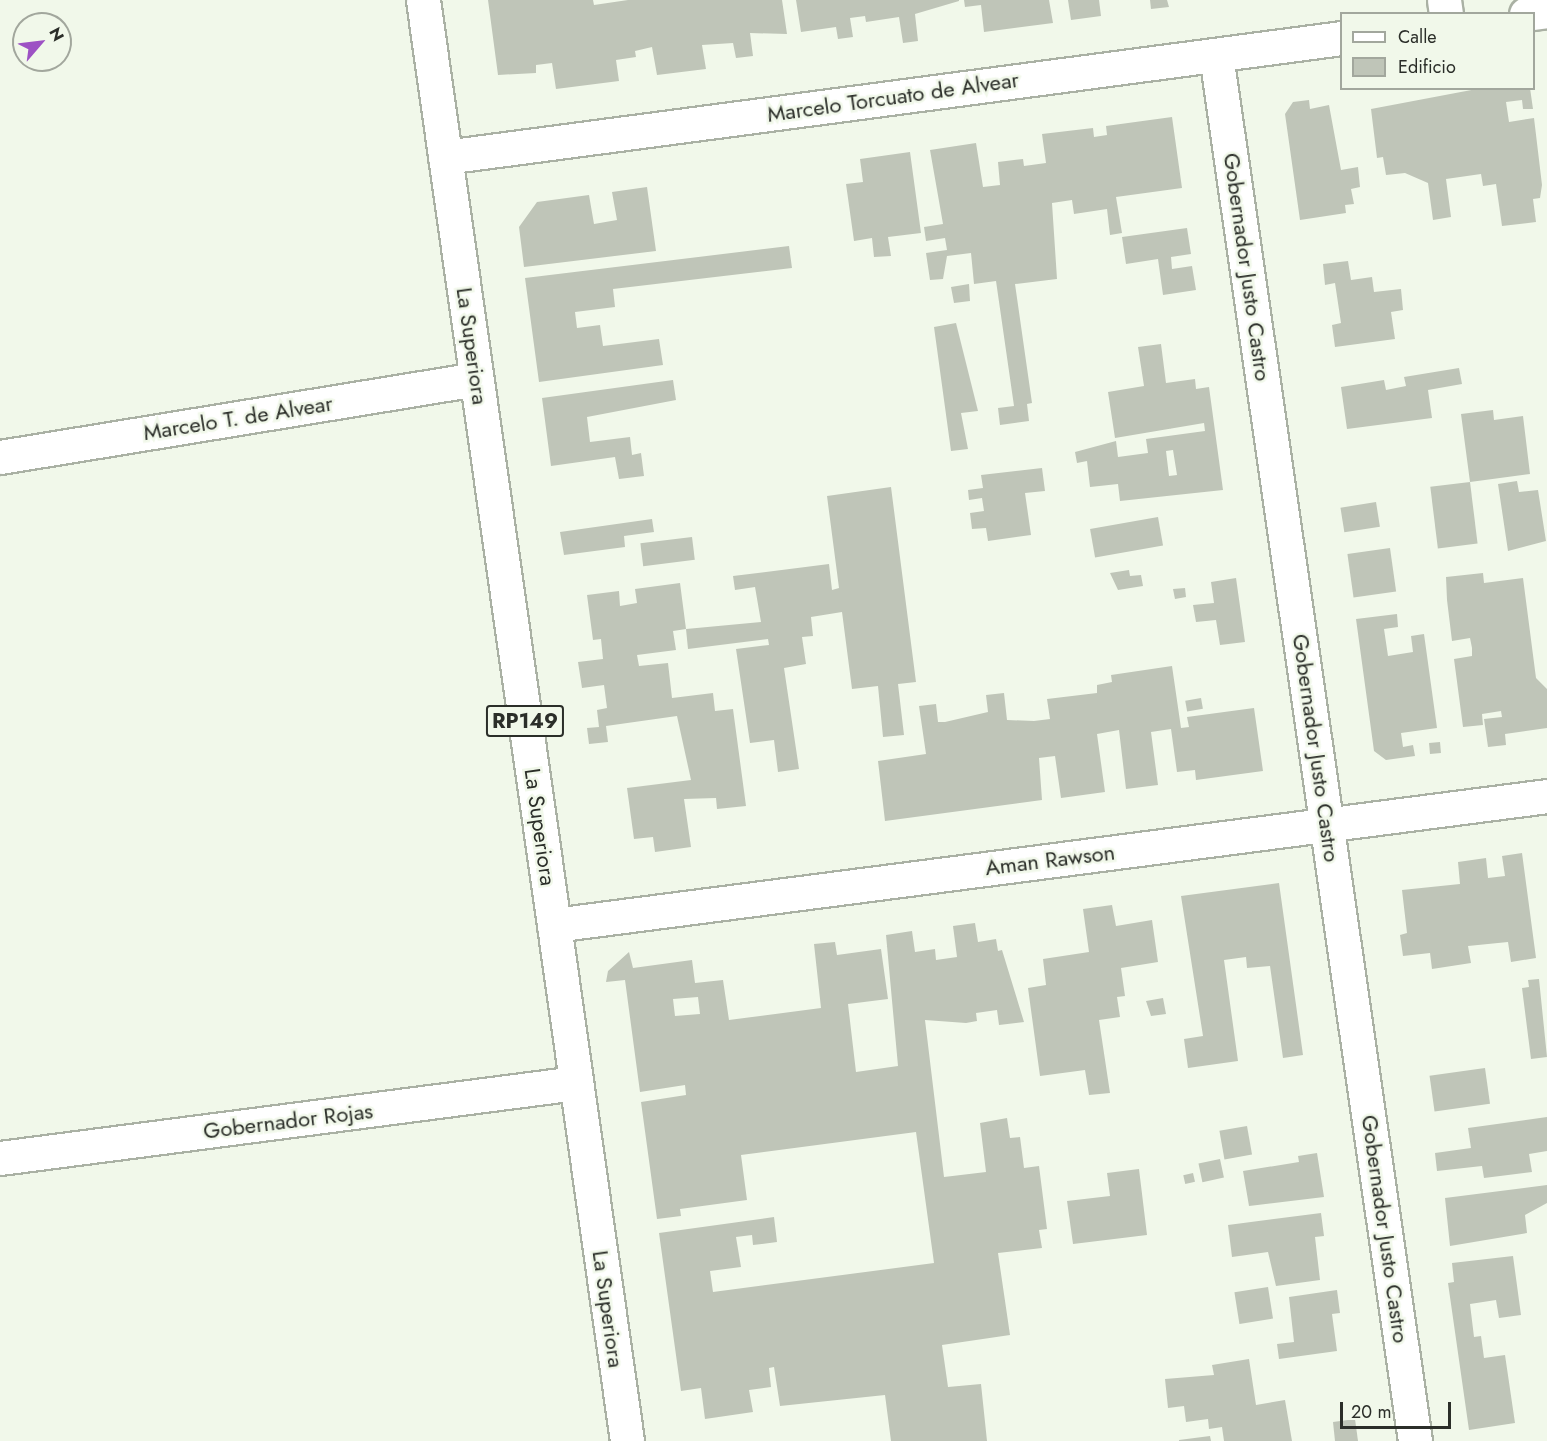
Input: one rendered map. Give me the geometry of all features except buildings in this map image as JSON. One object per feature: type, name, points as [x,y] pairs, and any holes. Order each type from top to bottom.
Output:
[{"type":"street","name":"La Superiora","points":[[423,0],[627,1441]]},
{"type":"street","name":"Marcelo Torcuato de Alvear","points":[[445,157],[1340,38]]},
{"type":"street","name":"Gobernador Justo Castro","points":[[1216,55],[1415,1441]]},
{"type":"street","name":"Marcelo T. de Alvear","points":[[0,457],[476,379]]},
{"type":"street","name":"Aman Rawson","points":[[554,925],[1547,796]]},
{"type":"street","name":"Gobernador Rojas","points":[[0,1158],[576,1083]]}]
